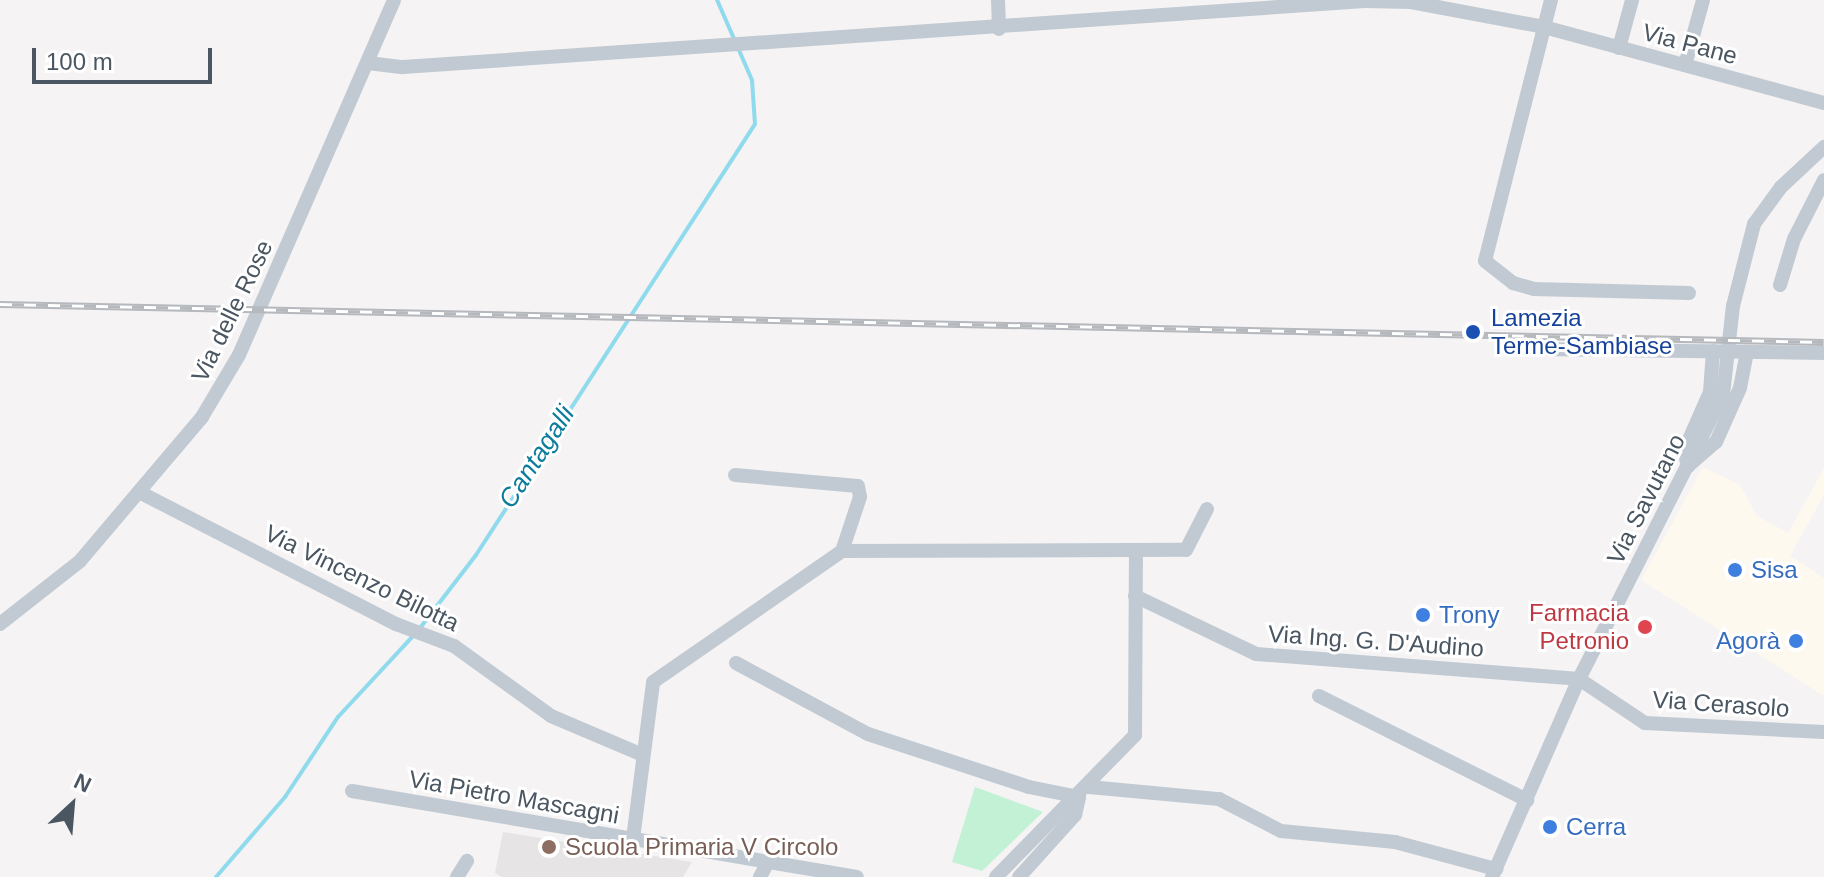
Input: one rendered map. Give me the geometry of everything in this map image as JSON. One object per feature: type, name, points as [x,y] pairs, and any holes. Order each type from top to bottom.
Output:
[{"type":"street","name":"Via delle Rose","points":[[0,624],[80,561],[141,493],[202,417],[239,355],[394,0]]},
{"type":"street","points":[[998,0],[999,29]]},
{"type":"street","points":[[1551,0],[1485,261],[1513,283],[1534,289],[1689,293]]},
{"type":"street","points":[[1619,48],[1632,0]]},
{"type":"street","points":[[1685,65],[1703,0]]},
{"type":"street","name":"Via Pane","points":[[368,63],[403,67],[999,29],[1365,1],[1468,6],[1823,103]]},
{"type":"street","name":"Via Savutano","points":[[1494,873],[1579,679],[1723,395],[1733,306],[1754,224],[1781,187],[1824,147]]},
{"type":"street","points":[[1780,285],[1794,239],[1824,180]]},
{"type":"street","points":[[1540,349],[1824,353]]},
{"type":"street","points":[[1716,352],[1710,392],[1684,451],[1688,466],[1716,442],[1740,388],[1743,352]]},
{"type":"street","points":[[735,475],[858,486],[860,497],[842,551]]},
{"type":"street","name":"Via Vincenzo Bilotta","points":[[141,493],[408,629],[454,646],[551,716],[643,755]]},
{"type":"street","points":[[633,839],[643,755],[657,678],[842,551],[1186,550],[1207,509]]},
{"type":"street","points":[[996,877],[1084,792],[1135,735],[1136,551]]},
{"type":"street","name":"Via Ing. G. D'Audino","points":[[1135,596],[1256,654],[1579,679]]},
{"type":"street","points":[[736,663],[868,734],[1029,787],[1219,799],[1281,831],[1395,842],[1494,873]]},
{"type":"street","name":"Via Cerasolo","points":[[1579,679],[1645,723],[1824,732]]},
{"type":"street","points":[[1319,696],[1527,800]]},
{"type":"street","name":"Via Pietro Mascagni","points":[[352,791],[857,877]]},
{"type":"street","points":[[1019,877],[1075,815],[1084,792]]},
{"type":"street","points":[[457,877],[467,861]]},
{"type":"street","points":[[760,877],[768,862]]},
{"type":"shaded area","points":[[1703,467],[1740,485],[1757,516],[1788,533],[1824,468],[1824,495],[1790,556],[1824,578],[1824,696],[1641,580]]},
{"type":"shaded area","name":"Scuola Primaria V Circolo","points":[[503,832],[692,862],[683,877],[502,877],[495,873]]},
{"type":"green space","points":[[975,787],[1043,812],[982,871],[952,862]]},
{"type":"waterway","name":"Cantagalli","points":[[420,628],[476,555],[755,124],[752,80],[717,0]]},
{"type":"waterway","name":"Cantagalli","points":[[216,877],[285,797],[338,717],[414,635]]},
{"type":"railway","points":[[0,304],[1824,342]]},
{"type":"place","name":"Lamezia Terme-Sambiase","points":[[1473,332]]},
{"type":"place","name":"Sisa","points":[[1735,570]]},
{"type":"place","name":"Trony","points":[[1423,615]]},
{"type":"place","name":"Farmacia Petronio","points":[[1645,627]]},
{"type":"place","name":"Agorà","points":[[1796,641]]},
{"type":"place","name":"Cerra","points":[[1550,827]]},
{"type":"place","name":"Scuola Primaria V Circolo","points":[[549,847]]}]
